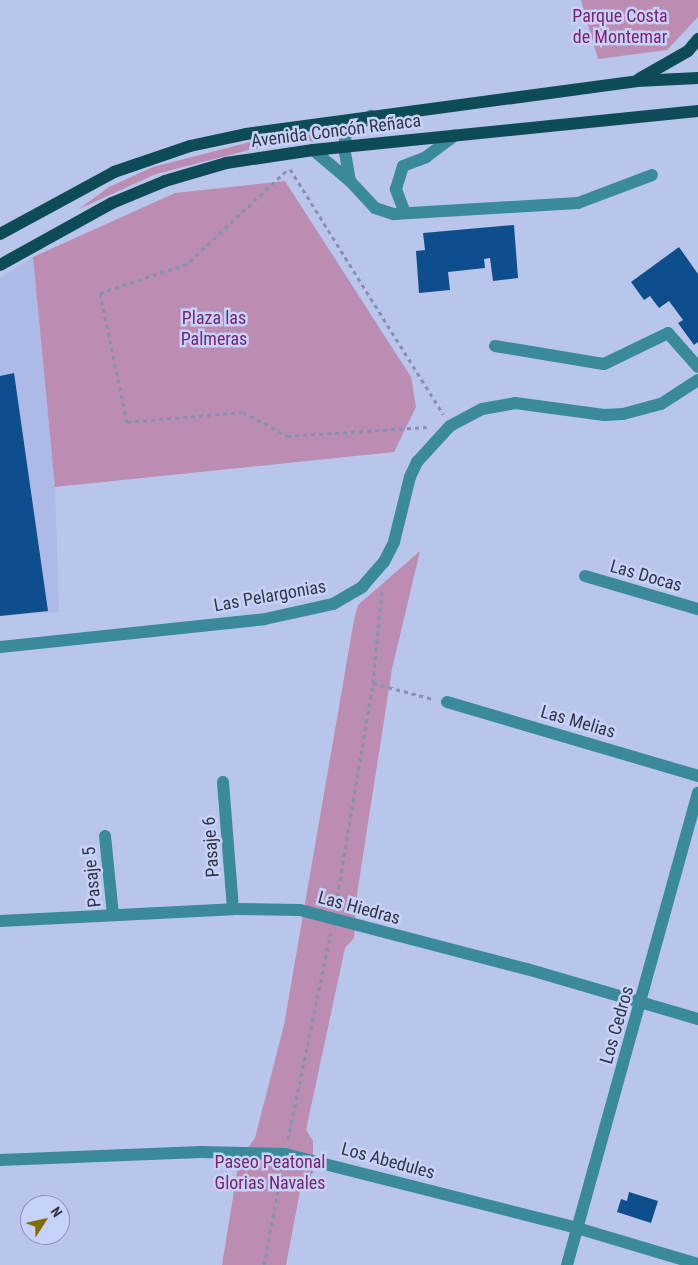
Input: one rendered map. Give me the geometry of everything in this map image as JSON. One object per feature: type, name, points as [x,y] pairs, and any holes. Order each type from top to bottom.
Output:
[{"type":"main road","points":[[637,81],[688,51],[698,39]]},
{"type":"main road","name":"Avenida Concón Reñaca","points":[[0,234],[114,172],[152,158],[246,134],[373,114],[637,81],[698,78]]},
{"type":"main road","name":"Avenida Concón Reñaca","points":[[0,265],[112,203],[165,182],[226,164],[280,154],[455,134],[698,111]]},
{"type":"street","points":[[350,181],[344,147],[346,134],[373,114]]},
{"type":"street","points":[[405,213],[396,189],[403,166],[426,157],[455,134]]},
{"type":"street","points":[[313,150],[350,181],[375,208],[394,214],[578,203],[652,175]]},
{"type":"street","points":[[495,346],[604,364],[668,333],[698,367]]},
{"type":"street","name":"Las Pelargonias","points":[[0,647],[265,619],[333,604],[362,587],[384,562],[394,542],[410,476],[417,462],[450,426],[482,408],[515,403],[604,415],[623,414],[661,404],[698,380]]},
{"type":"street","name":"Las Docas","points":[[585,576],[698,609]]},
{"type":"street","name":"Las Melias","points":[[447,702],[698,776]]},
{"type":"street","name":"Pasaje 6","points":[[223,782],[233,909]]},
{"type":"street","name":"Los Cedros","points":[[566,1265],[642,1001],[698,793]]},
{"type":"street","name":"Pasaje 5","points":[[105,836],[113,915]]},
{"type":"street","name":"Las Hiedras","points":[[0,921],[233,909],[300,910],[642,1001],[698,1019]]},
{"type":"street","name":"Los Abedules","points":[[0,1160],[201,1152],[285,1154],[577,1228],[698,1264]]},
{"type":"path","points":[[280,154],[289,168],[450,426],[287,436],[243,412],[127,422],[100,293],[187,264],[289,168]]},
{"type":"path","points":[[373,683],[447,702]]},
{"type":"shaded area","points":[[33,257],[55,487],[59,612],[0,616],[0,278]]},
{"type":"green space","name":"Parque Costa de Montemar","points":[[581,0],[698,0],[698,17],[667,50],[598,59]]},
{"type":"green space","points":[[328,132],[329,139],[253,149],[156,174],[79,209],[109,187],[153,167],[250,142]]},
{"type":"green space","name":"Plaza las Palmeras","points":[[285,181],[411,377],[416,407],[394,452],[55,487],[33,257],[175,193]]},
{"type":"green space","name":"Paseo Peatonal Glorias Navales","points":[[420,551],[392,669],[357,894],[354,938],[345,948],[306,1130],[313,1141],[313,1173],[301,1186],[286,1265],[222,1265],[239,1160],[255,1138],[284,1025],[358,605]]},
{"type":"building","points":[[514,225],[518,278],[493,281],[490,258],[484,259],[485,268],[448,272],[450,290],[419,293],[416,251],[425,250],[423,233]]},
{"type":"building","points":[[679,247],[698,274],[698,342],[694,345],[678,323],[683,320],[669,301],[659,308],[650,296],[644,300],[631,282]]},
{"type":"building","points":[[14,373],[48,611],[0,616],[0,376]]},
{"type":"building","points":[[629,1192],[658,1201],[651,1223],[617,1212],[621,1199],[627,1201]]}]
